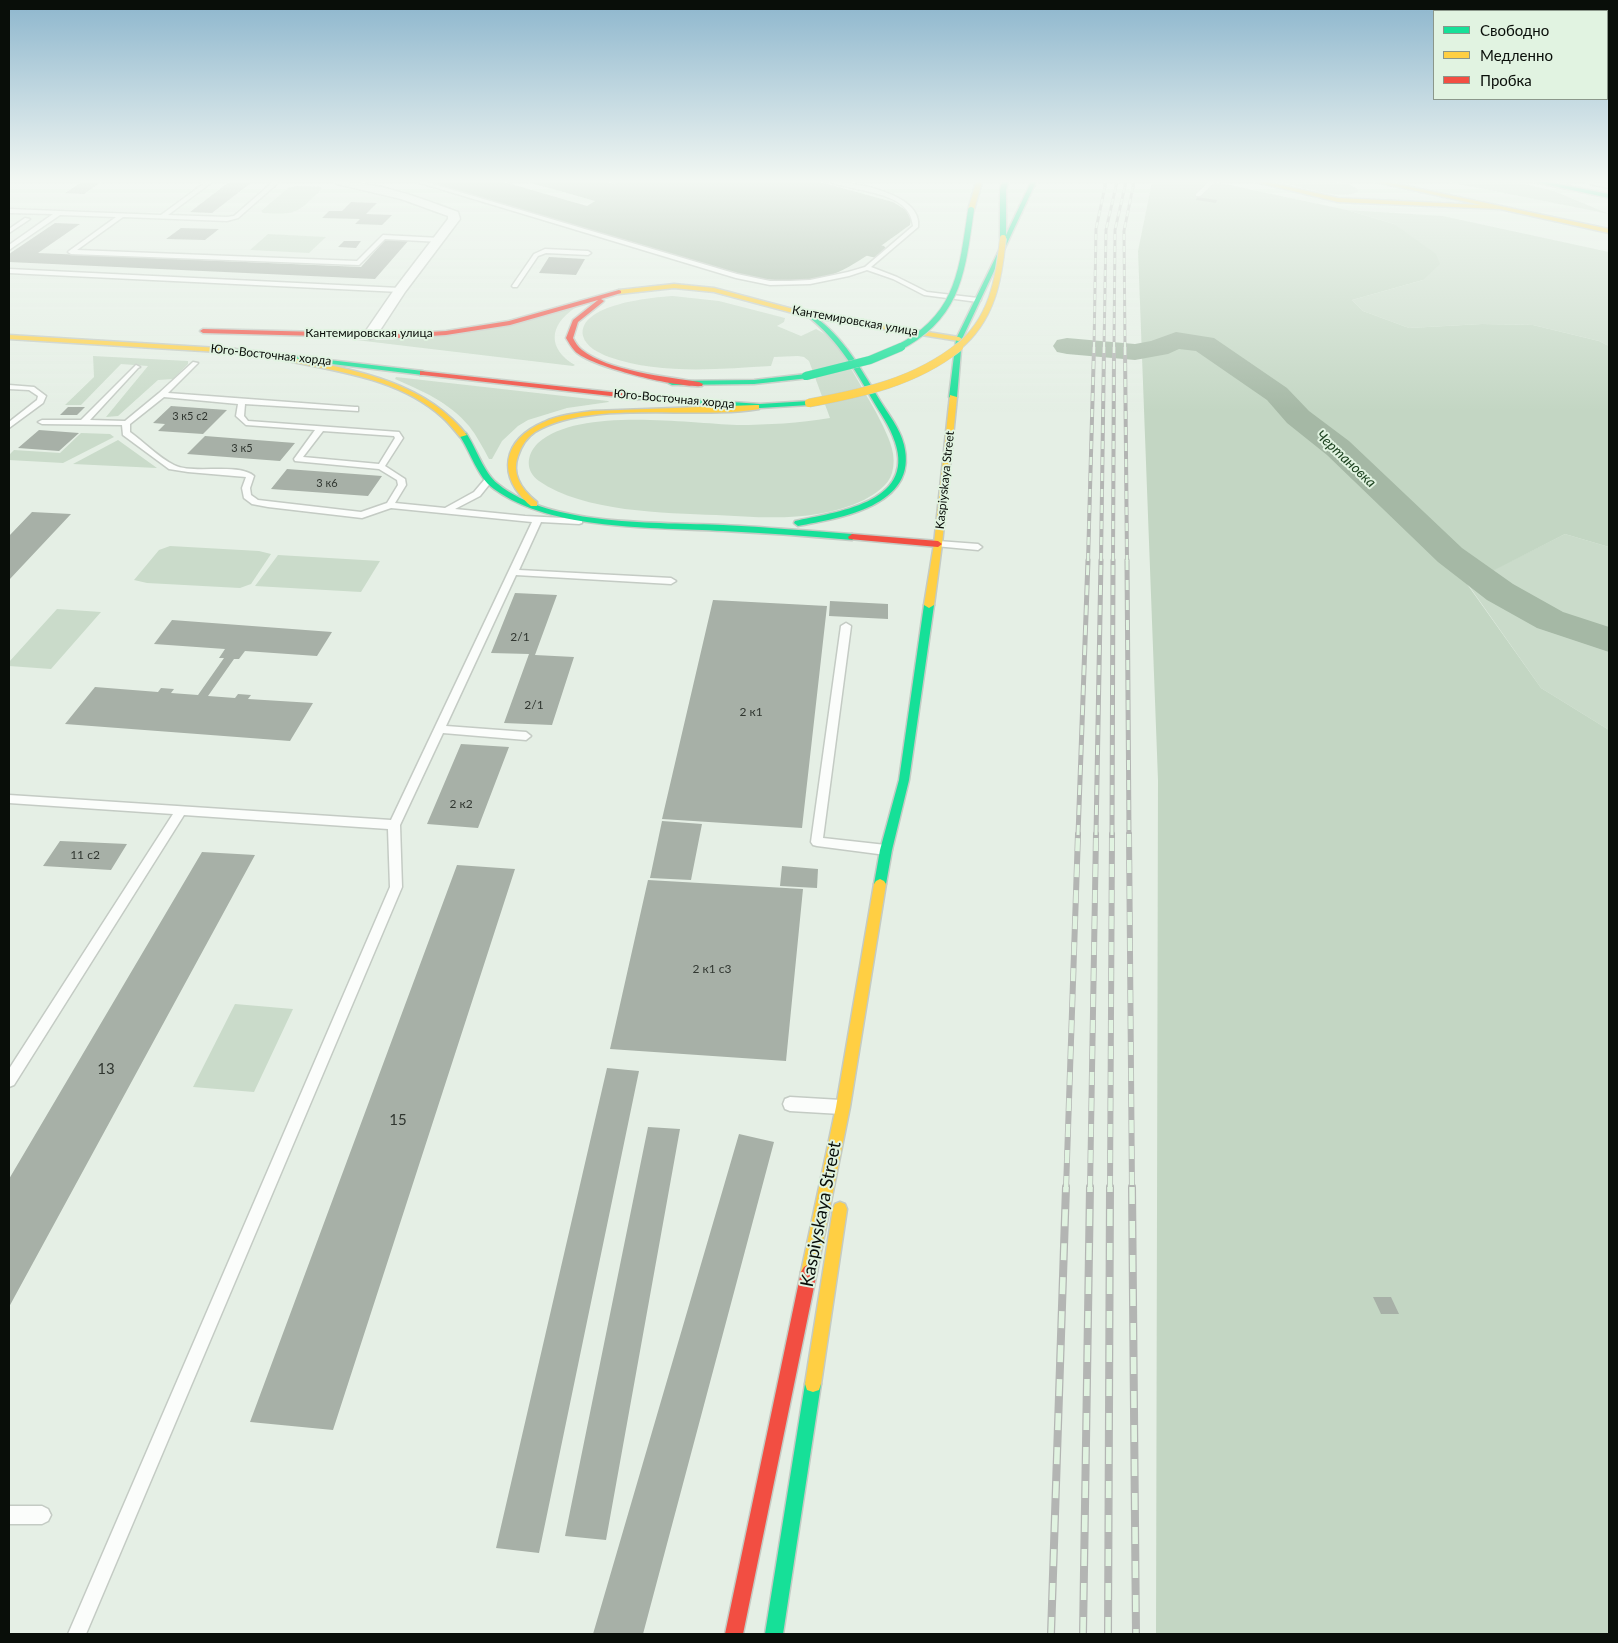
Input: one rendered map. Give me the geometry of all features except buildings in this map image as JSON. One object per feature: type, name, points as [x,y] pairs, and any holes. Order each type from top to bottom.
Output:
[{"type":"main road","name":"Юго-Восточная хорда","points":[[609,377],[699,384],[754,382],[806,376],[856,365],[887,353],[920,336],[941,316],[956,284],[961,259]]},
{"type":"main road","name":"Kaspiyskaya Street","points":[[876,979],[896,852],[901,792],[938,544],[959,339],[998,259]]},
{"type":"main road","name":"Юго-Восточная хорда","points":[[9,337],[200,348],[584,392],[760,406],[809,403],[855,395],[905,380],[947,358],[971,338],[987,312],[998,281],[1001,259]]},
{"type":"main road","name":"Кантемировская улица","points":[[198,331],[421,335],[495,326],[621,291],[662,286],[704,288],[808,315],[959,339]]},
{"type":"main road","points":[[621,291],[594,305],[574,323],[570,336],[571,343],[576,351],[598,363],[624,371],[699,384]]},
{"type":"main road","points":[[762,530],[836,516],[861,508],[889,492],[900,477],[902,469],[902,456],[898,440],[850,352],[828,327],[808,315]]},
{"type":"main road","name":"Юго-Восточная хорда","points":[[198,331],[353,347]]},
{"type":"main road","name":"Кантемировская улица","points":[[261,354],[370,378],[390,384],[420,398],[447,417],[457,427],[488,481],[509,496],[569,516],[603,521],[762,530],[938,544]]},
{"type":"main road","points":[[537,506],[523,495],[517,486],[512,464],[513,455],[522,441],[545,425],[570,416],[588,413],[760,406]]},
{"type":"main road","name":"Kaspiyskaya Street","points":[[734,1634],[843,1107],[886,850],[901,792]]},
{"type":"main road","name":"Kaspiyskaya Street","points":[[774,1634],[842,1194]]},
{"type":"street","points":[[370,335],[400,290],[425,259]]},
{"type":"lane","points":[[231,259],[359,264],[364,259]]},
{"type":"lane","points":[[515,286],[534,259]]},
{"type":"lane","points":[[681,259],[754,280],[780,283],[810,282],[849,274],[866,268],[877,259]]},
{"type":"lane","points":[[866,268],[895,278],[926,294],[978,300]]},
{"type":"lane","points":[[9,271],[400,290]]},
{"type":"lane","points":[[195,363],[162,395],[127,423],[125,427],[126,433],[172,467],[188,470],[244,473],[250,476],[246,488],[247,496],[255,502],[362,515],[390,505],[538,520],[603,521]]},
{"type":"lane","points":[[83,423],[136,367]]},
{"type":"lane","points":[[9,386],[29,388],[38,391],[42,396],[40,401],[9,426]]},
{"type":"lane","points":[[162,395],[355,409]]},
{"type":"lane","points":[[242,402],[240,416],[246,423],[396,434],[399,438],[381,467]]},
{"type":"lane","points":[[42,422],[127,423]]},
{"type":"lane","points":[[321,428],[298,459],[381,467],[401,479],[402,485],[390,505]]},
{"type":"lane","points":[[447,510],[476,494],[488,481]]},
{"type":"lane","points":[[77,1634],[396,887],[394,825],[538,520]]},
{"type":"lane","points":[[938,544],[978,547]]},
{"type":"lane","points":[[514,572],[672,581]]},
{"type":"lane","points":[[846,626],[818,842],[886,850]]},
{"type":"lane","points":[[439,730],[526,736]]},
{"type":"lane","points":[[9,800],[394,825]]},
{"type":"lane","points":[[9,1082],[180,812]]},
{"type":"lane","points":[[790,1104],[843,1107]]},
{"type":"lane","points":[[9,1515],[42,1515]]},
{"type":"shaded area","points":[[688,259],[862,259],[849,267],[818,279],[798,281],[747,276]]},
{"type":"shaded area","points":[[1138,259],[1438,259],[1440,264],[1423,280],[1352,300],[1363,311],[1409,328],[1482,324],[1533,325],[1599,341],[1609,346],[1609,547],[1565,534],[1467,584],[1541,688],[1609,730],[1609,1634],[1156,1634],[1158,780]]},
{"type":"shaded area","points":[[1412,259],[1609,259],[1609,346],[1599,341],[1533,325],[1482,324],[1409,328],[1363,311],[1352,300],[1423,280]]},
{"type":"shaded area","points":[[673,296],[719,301],[785,318],[784,322],[777,326],[801,336],[816,329],[833,340],[844,354],[880,419],[890,443],[894,461],[892,473],[885,485],[864,500],[829,512],[792,517],[754,517],[649,512],[601,505],[557,491],[534,477],[529,468],[529,458],[538,443],[556,432],[579,425],[605,421],[662,420],[760,425],[830,418],[809,361],[804,357],[774,357],[771,366],[669,369],[628,363],[601,354],[587,343],[583,336],[584,325],[592,316],[604,310],[619,304]]},
{"type":"shaded area","points":[[575,308],[560,322],[556,329],[555,337],[560,352],[575,365],[573,366],[356,340],[393,340]]},
{"type":"shaded area","points":[[93,356],[188,361],[188,364],[173,379],[158,380],[118,416],[106,417],[148,366],[121,364],[81,405],[65,405],[94,377]]},
{"type":"shaded area","points":[[396,377],[609,402],[567,408],[528,420],[518,426],[502,441],[492,459],[489,459],[475,434],[453,410],[425,393],[395,379]]},
{"type":"shaded area","points":[[81,433],[110,434],[114,437],[63,463],[9,460],[9,455],[14,450],[60,453]]},
{"type":"shaded area","points":[[118,440],[157,468],[73,464]]},
{"type":"shaded area","points":[[1565,534],[1609,547],[1609,730],[1541,688],[1467,583]]},
{"type":"shaded area","points":[[170,546],[259,551],[271,554],[251,584],[240,588],[147,583],[134,580],[159,550]]},
{"type":"shaded area","points":[[278,555],[380,561],[361,592],[255,586]]},
{"type":"shaded area","points":[[57,609],[101,612],[51,669],[9,666],[9,662]]},
{"type":"shaded area","points":[[235,1004],[293,1009],[254,1092],[193,1087]]},
{"type":"waterway","name":"Чертановка","points":[[1067,346],[1135,352],[1158,348],[1176,340],[1204,344],[1277,394],[1298,417],[1338,448],[1450,555],[1500,592],[1550,620],[1609,640]]},
{"type":"railway","points":[[1094,348],[1096,259]]},
{"type":"railway","points":[[1104,348],[1106,259]]},
{"type":"railway","points":[[1114,348],[1115,259]]},
{"type":"railway","points":[[1124,259],[1125,348]]},
{"type":"railway","points":[[1088,561],[1094,347]]},
{"type":"railway","points":[[1101,561],[1104,347]]},
{"type":"railway","points":[[1113,561],[1114,347]]},
{"type":"railway","points":[[1125,347],[1127,561]]},
{"type":"railway","points":[[1078,835],[1088,560]]},
{"type":"railway","points":[[1096,835],[1101,560]]},
{"type":"railway","points":[[1112,835],[1113,560]]},
{"type":"railway","points":[[1127,560],[1129,835]]},
{"type":"railway","points":[[1066,1189],[1078,834]]},
{"type":"railway","points":[[1090,1189],[1096,834]]},
{"type":"railway","points":[[1110,1189],[1112,834]]},
{"type":"railway","points":[[1129,834],[1132,1189]]},
{"type":"railway","points":[[1051,1634],[1066,1187]]},
{"type":"railway","points":[[1083,1634],[1090,1187]]},
{"type":"railway","points":[[1108,1634],[1110,1187]]},
{"type":"railway","points":[[1132,1187],[1136,1634]]},
{"type":"traffic: fast","points":[[806,376],[849,366],[892,352],[911,342],[929,329],[943,313],[954,293],[964,259]]},
{"type":"traffic: fast","points":[[953,397],[959,339],[997,259]]},
{"type":"traffic: fast","points":[[798,523],[852,511],[869,504],[884,495],[896,483],[902,467],[899,441],[861,374],[840,343],[823,325],[812,317]]},
{"type":"traffic: fast","points":[[235,351],[423,373]]},
{"type":"traffic: fast","points":[[672,383],[754,382],[806,376]]},
{"type":"traffic: fast","points":[[638,397],[760,406],[809,403]]},
{"type":"traffic: fast","points":[[463,435],[485,474],[495,486],[516,499],[542,509],[572,517],[637,524],[852,537]]},
{"type":"traffic: fast","points":[[880,884],[886,850],[904,780],[929,605]]},
{"type":"traffic: fast","points":[[774,1634],[813,1384]]},
{"type":"traffic: slow","points":[[809,403],[865,392],[892,384],[918,374],[942,360],[963,343],[981,322],[994,295],[1001,259]]},
{"type":"traffic: slow","points":[[619,292],[674,286],[714,290],[808,315],[959,339]]},
{"type":"traffic: slow","points":[[9,337],[235,351]]},
{"type":"traffic: slow","points":[[272,356],[350,372],[401,388],[424,400],[445,416],[463,435]]},
{"type":"traffic: slow","points":[[929,605],[938,544],[953,397]]},
{"type":"traffic: slow","points":[[534,504],[516,484],[511,465],[519,444],[531,431],[548,423],[593,413],[698,411],[756,407]]},
{"type":"traffic: slow","points":[[809,1272],[843,1107],[880,884]]},
{"type":"traffic: slow","points":[[813,1384],[840,1209]]},
{"type":"traffic: jam","points":[[203,331],[398,336],[446,333],[510,323],[619,292]]},
{"type":"traffic: jam","points":[[601,301],[575,321],[569,338],[579,351],[599,362],[626,371],[699,384]]},
{"type":"traffic: jam","points":[[423,373],[638,397]]},
{"type":"traffic: jam","points":[[852,537],[938,544]]},
{"type":"traffic: jam","points":[[734,1634],[809,1272]]}]
